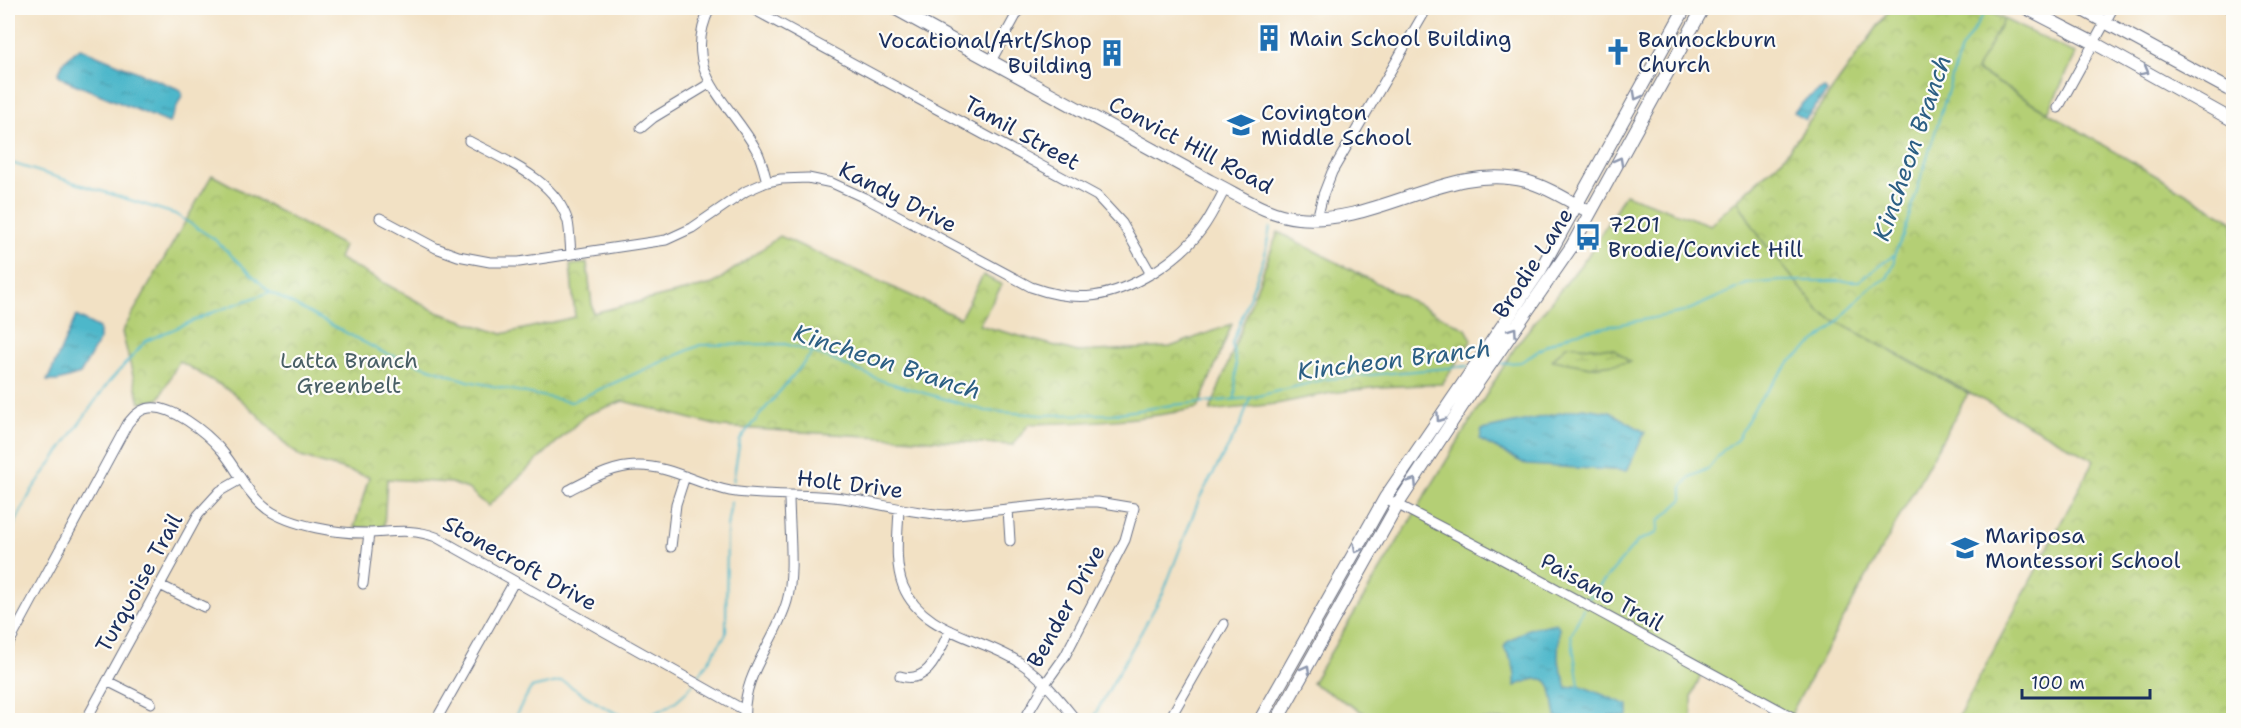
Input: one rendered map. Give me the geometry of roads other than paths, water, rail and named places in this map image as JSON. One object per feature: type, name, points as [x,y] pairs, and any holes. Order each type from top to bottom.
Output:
[{"type":"main road","name":"Convict Hill Road","points":[[894,8],[1225,189],[1275,213],[1297,218],[1317,219],[1346,216],[1463,181],[1490,177],[1527,181],[1591,212]]},
{"type":"main road","points":[[2026,8],[2234,121]]},
{"type":"main road","points":[[2079,8],[2234,92]]},
{"type":"main road","name":"Brodie Lane","points":[[1277,720],[1398,504],[1541,269],[1694,9]]},
{"type":"main road","name":"Brodie Lane","points":[[1260,720],[1385,498],[1529,308],[1568,252],[1591,212],[1694,9]]},
{"type":"street","points":[[710,8],[700,39],[702,64],[710,84],[756,150],[767,182]]},
{"type":"street","name":"Tamil Street","points":[[751,8],[1097,196],[1122,223],[1151,274]]},
{"type":"street","points":[[991,61],[1020,8]]},
{"type":"street","points":[[1317,219],[1332,172],[1427,8]]},
{"type":"street","points":[[2058,108],[2113,8]]},
{"type":"street","points":[[2229,8],[2234,10]]},
{"type":"street","points":[[641,128],[653,118],[710,84]]},
{"type":"street","points":[[469,141],[532,176],[548,189],[560,204],[568,222],[572,254]]},
{"type":"street","name":"Kandy Drive","points":[[380,218],[436,248],[476,260],[505,262],[666,240],[692,228],[746,191],[781,179],[808,178],[845,187],[1012,279],[1047,293],[1074,297],[1100,296],[1119,290],[1169,262],[1203,229],[1225,189]]},
{"type":"street","name":"Stonecroft Drive","points":[[8,645],[128,423],[136,414],[145,409],[158,407],[172,412],[202,432],[222,452],[258,501],[269,510],[284,517],[338,532],[369,533],[398,530],[424,532],[744,710]]},
{"type":"street","name":"Holt Drive","points":[[569,490],[605,472],[639,466],[685,476],[726,490],[844,498],[899,509],[946,515],[1078,502],[1098,502],[1134,508]]},
{"type":"street","points":[[671,547],[676,504],[685,476]]},
{"type":"street","name":"Turquoise Trail","points":[[86,720],[206,505],[220,491],[241,479]]},
{"type":"street","points":[[745,720],[744,710],[749,680],[787,601],[790,581],[789,495]]},
{"type":"street","name":"Paisano Trail","points":[[1385,498],[1798,720]]},
{"type":"street","name":"Bender Drive","points":[[1024,720],[1065,656],[1125,540],[1134,508]]},
{"type":"street","points":[[899,509],[898,561],[904,588],[920,611],[932,621],[1018,661],[1045,684],[1076,720]]},
{"type":"street","points":[[1008,509],[1010,541]]},
{"type":"street","points":[[363,584],[369,533]]},
{"type":"street","points":[[436,720],[514,582]]},
{"type":"street","points":[[160,585],[204,608]]},
{"type":"street","points":[[1169,720],[1224,624]]},
{"type":"street","points":[[900,676],[910,679],[918,678],[929,669],[950,630]]},
{"type":"street","points":[[107,681],[151,703]]},
{"type":"water","points":[[80,48],[181,90],[182,96],[169,123],[65,80],[58,74],[64,61]]},
{"type":"water","points":[[1824,88],[1827,92],[1805,120],[1794,112],[1807,98]]},
{"type":"water","points":[[76,316],[99,328],[99,341],[80,374],[58,381],[47,381]]},
{"type":"water","points":[[1583,408],[1610,412],[1645,432],[1627,471],[1527,465],[1480,440],[1482,430]]},
{"type":"water","points":[[1556,623],[1559,627],[1558,659],[1567,688],[1579,685],[1628,705],[1628,717],[1609,716],[1601,720],[1574,720],[1556,717],[1548,682],[1544,679],[1537,679],[1515,686],[1513,666],[1504,648],[1506,643],[1528,629]]},
{"type":"waterway","name":"Kincheon Branch","points":[[1496,364],[1521,362],[1547,345],[1574,333],[1684,312],[1747,284],[1781,281],[1859,281],[1894,255],[1903,236],[1961,49],[1988,8]]},
{"type":"waterway","name":"Kincheon Branch","points":[[8,162],[175,214],[213,238],[270,292],[382,352],[468,381],[571,402],[700,345],[785,344],[813,352],[883,381],[986,411],[1043,415],[1112,414],[1172,405],[1250,398],[1326,379],[1469,366]]},
{"type":"waterway","points":[[1235,399],[1236,363],[1232,344],[1265,255],[1270,227]]},
{"type":"waterway","points":[[1588,599],[1638,541],[1657,533],[1659,521],[1682,500],[1682,487],[1690,477],[1709,468],[1725,448],[1737,440],[1756,405],[1790,362],[1831,329],[1869,288],[1887,278],[1894,263],[1894,256]]},
{"type":"waterway","points":[[8,537],[32,490],[108,383],[146,341],[214,312],[270,292]]},
{"type":"waterway","points":[[733,482],[740,440],[813,352]]},
{"type":"waterway","points":[[1092,720],[1163,593],[1200,497],[1241,424],[1250,398]]},
{"type":"waterway","points":[[696,680],[726,634],[727,527],[731,502]]},
{"type":"waterway","points":[[1579,685],[1571,635],[1583,609]]},
{"type":"waterway","points":[[513,720],[531,688],[562,681],[614,712],[636,716],[658,712],[677,700],[693,684]]},
{"type":"place","name":"Main School Building","points":[[1269,38]]},
{"type":"place","name":"Bannockburn Church","points":[[1618,52]]},
{"type":"place","name":"Vocational/Art/Shop Building","points":[[1112,53]]},
{"type":"place","name":"Covington Middle School","points":[[1241,125]]},
{"type":"place","name":"7201 Brodie/Convict Hill","points":[[1588,237]]},
{"type":"place","name":"Mariposa Montessori School","points":[[1965,548]]},
{"type":"park label","name":"Latta Branch Greenbelt","points":[[349,372]]}]
